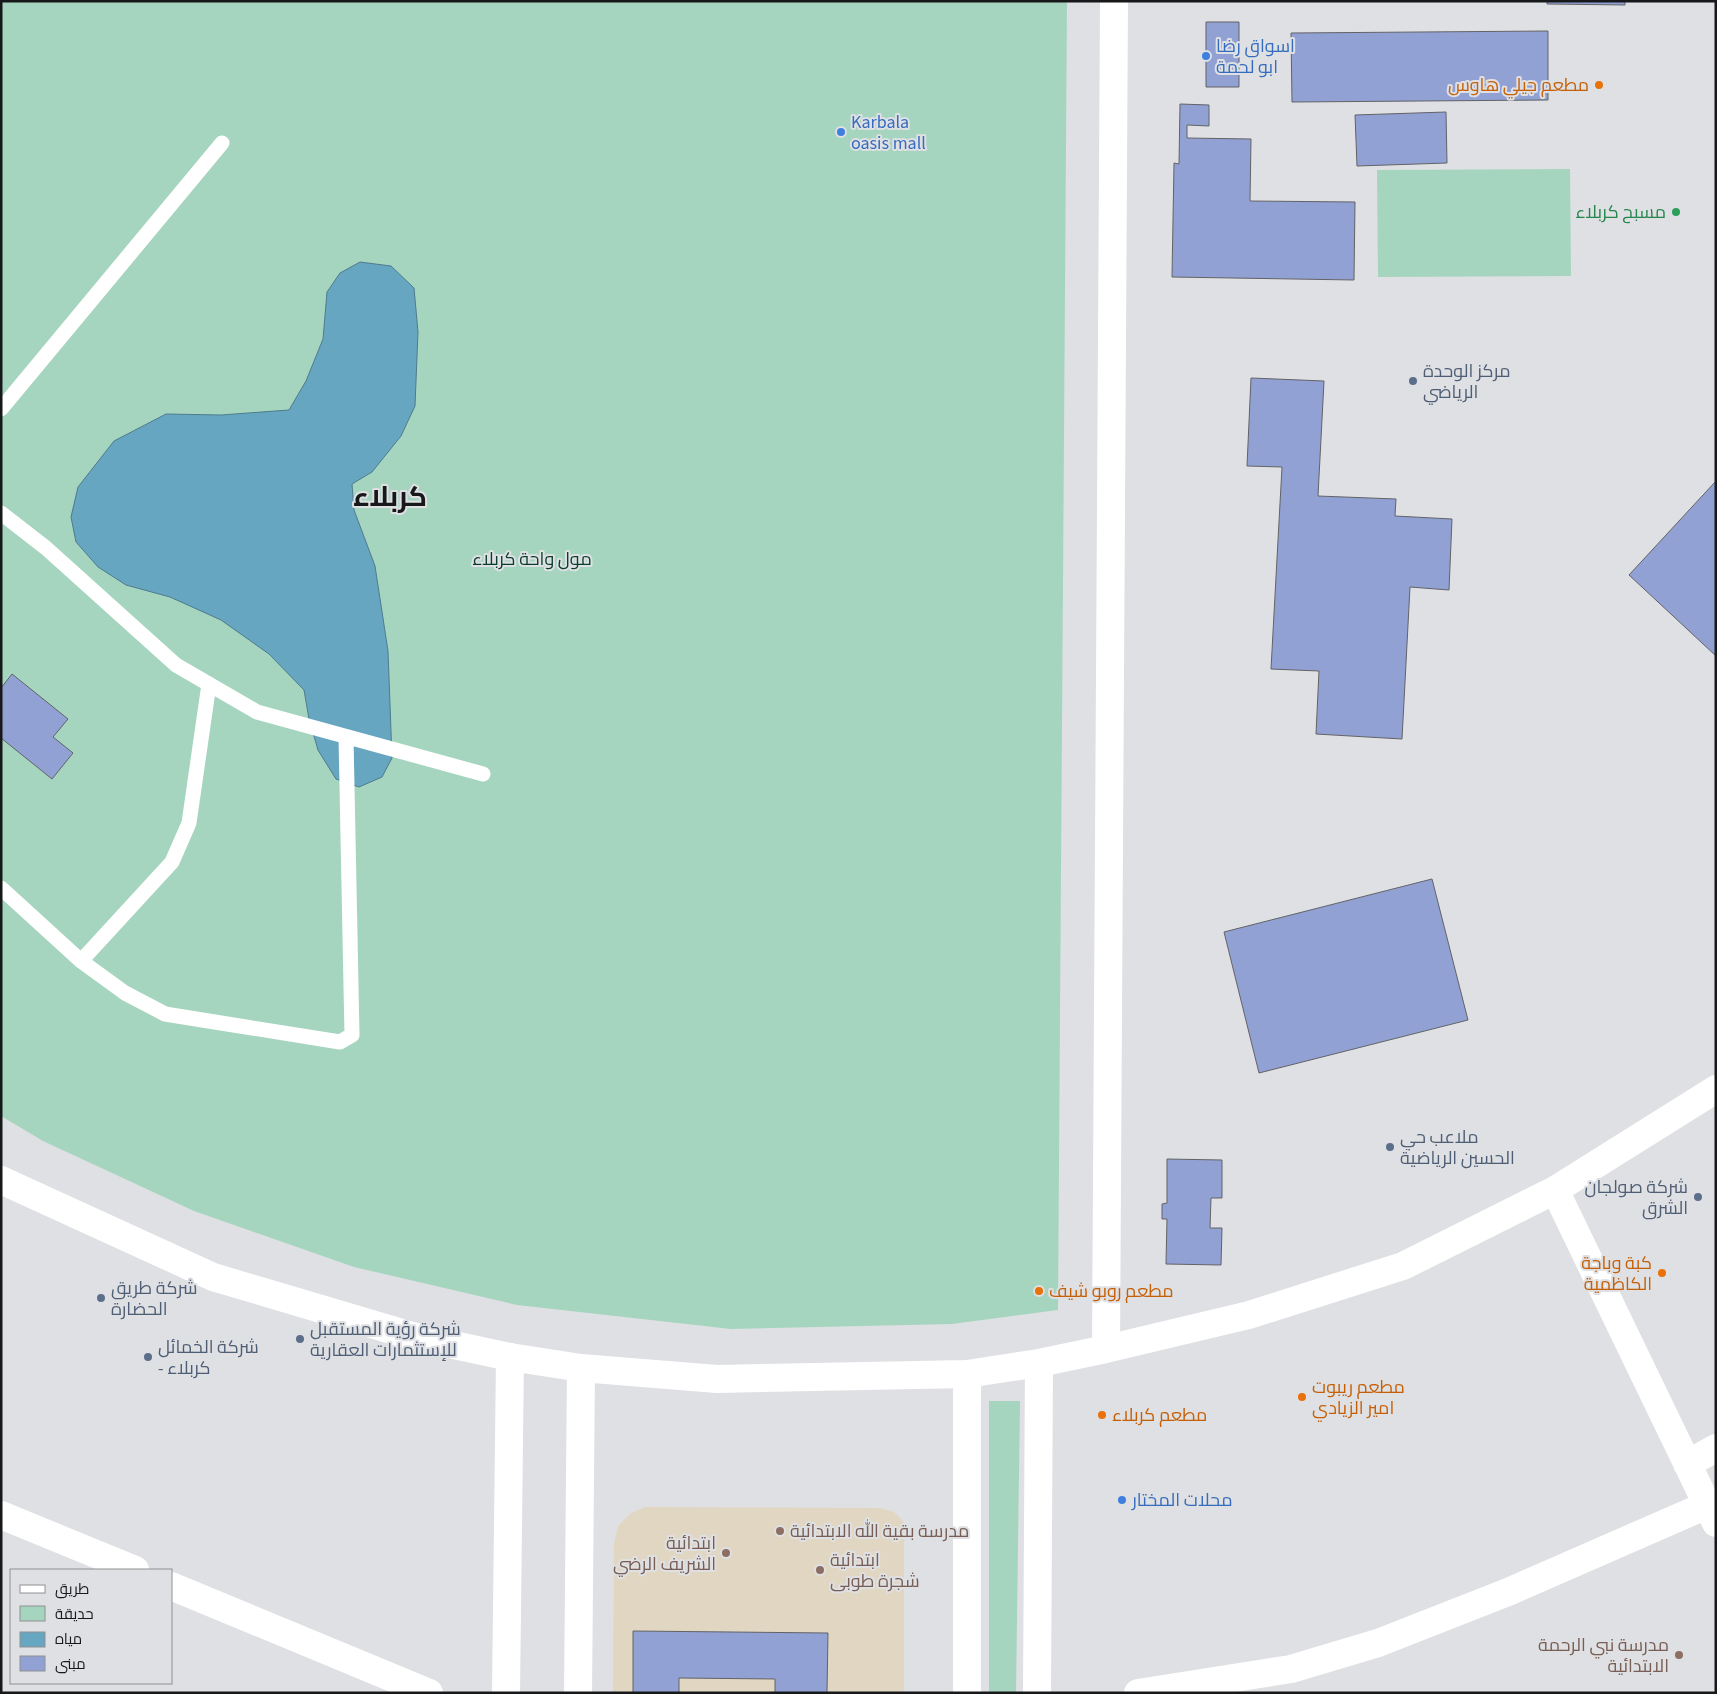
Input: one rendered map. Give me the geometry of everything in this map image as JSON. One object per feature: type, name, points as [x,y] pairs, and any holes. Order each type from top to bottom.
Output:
[{"type":"street","points":[[1106,1349],[1114,1]]},
{"type":"street","points":[[4,1187],[212,1277],[412,1336],[510,1357],[581,1368],[717,1380],[967,1374],[1040,1363],[1248,1315],[1403,1266],[1555,1190],[1716,1089]]},
{"type":"street","points":[[1138,1693],[1291,1669],[1378,1643],[1711,1514],[1555,1190]]},
{"type":"street","points":[[506,1693],[510,1357]]},
{"type":"street","points":[[1037,1693],[1040,1363]]},
{"type":"street","points":[[578,1693],[581,1368]]},
{"type":"street","points":[[966,1693],[967,1374]]},
{"type":"street","points":[[1687,1464],[1716,1448]]},
{"type":"street","points":[[1,1515],[132,1569]]},
{"type":"street","points":[[172,1586],[429,1693]]},
{"type":"lane","points":[[1,408],[222,143]]},
{"type":"lane","points":[[1,513],[46,548],[176,665],[257,712],[483,774]]},
{"type":"lane","points":[[81,961],[172,862],[189,823],[209,684]]},
{"type":"lane","points":[[1,888],[81,961],[125,993],[165,1014],[340,1042],[352,1035],[346,737]]},
{"type":"shaded area","points":[[645,1507],[880,1508],[894,1512],[904,1522],[904,1693],[613,1693],[614,1544],[618,1526],[630,1514]]},
{"type":"green space","name":"مول واحة كربلاء","points":[[1,1],[1067,1],[1058,1310],[952,1324],[731,1329],[517,1305],[354,1267],[194,1211],[43,1141],[1,1116]]},
{"type":"green space","points":[[1570,169],[1571,276],[1378,277],[1377,170]]},
{"type":"green space","points":[[989,1401],[1020,1401],[1016,1693],[989,1693]]},
{"type":"water","points":[[360,262],[391,266],[414,288],[418,332],[415,406],[401,436],[372,472],[352,484],[354,510],[375,566],[388,651],[392,758],[382,777],[359,787],[336,779],[318,750],[309,719],[304,690],[269,654],[221,620],[170,597],[126,585],[98,567],[76,542],[71,517],[78,487],[114,441],[166,414],[221,415],[289,410],[306,381],[323,339],[327,292],[340,273]]},
{"type":"building","points":[[1547,1],[1625,1],[1625,5],[1547,4]]},
{"type":"building","points":[[1206,22],[1239,22],[1239,87],[1206,87]]},
{"type":"building","points":[[1548,31],[1548,100],[1292,102],[1291,33]]},
{"type":"building","points":[[1180,104],[1209,105],[1209,126],[1187,125],[1187,138],[1251,139],[1250,201],[1355,202],[1354,280],[1172,277],[1174,163],[1179,164]]},
{"type":"building","points":[[1446,112],[1447,163],[1357,166],[1355,115]]},
{"type":"building","points":[[1251,378],[1324,381],[1318,496],[1396,499],[1395,516],[1452,519],[1449,590],[1410,587],[1402,739],[1316,734],[1319,671],[1271,669],[1282,467],[1247,466]]},
{"type":"building","points":[[1716,481],[1716,656],[1629,575]]},
{"type":"building","points":[[12,674],[68,719],[53,737],[73,753],[52,779],[1,738],[1,688]]},
{"type":"building","points":[[1432,879],[1468,1020],[1259,1073],[1224,932]]},
{"type":"building","points":[[1167,1159],[1222,1160],[1222,1198],[1211,1198],[1210,1228],[1222,1228],[1221,1265],[1166,1264],[1167,1219],[1162,1219],[1162,1204],[1167,1203]]},
{"type":"building","points":[[633,1631],[828,1633],[827,1693],[775,1693],[775,1679],[679,1678],[679,1693],[633,1693]]},
{"type":"place","name":"اسواق رضا ابو لحمة","points":[[1206,56]]},
{"type":"place","name":"مطعم جيلي هاوس","points":[[1599,85]]},
{"type":"place","name":"Karbala oasis mall","points":[[841,132]]},
{"type":"place","name":"مسبح كربلاء","points":[[1676,212]]},
{"type":"place","name":"مركز الوحدة الرياضي","points":[[1413,381]]},
{"type":"place","name":"ملاعب حي الحسين الرياضية","points":[[1390,1147]]},
{"type":"place","name":"شركة صولجان الشرق","points":[[1698,1197]]},
{"type":"place","name":"كبة وباجة الكاظمية","points":[[1662,1273]]},
{"type":"place","name":"مطعم روبو شيف","points":[[1039,1291]]},
{"type":"place","name":"شركة طريق الحضارة","points":[[101,1298]]},
{"type":"place","name":"شركة رؤية المستقبل للإستثمارات العقارية","points":[[300,1339]]},
{"type":"place","name":"شركة الخمائل - كربلاء","points":[[148,1357]]},
{"type":"place","name":"مطعم ريبوت امير الزيادي","points":[[1302,1397]]},
{"type":"place","name":"مطعم كربلاء","points":[[1102,1415]]},
{"type":"place","name":"محلات المختار","points":[[1122,1500]]},
{"type":"place","name":"مدرسة بقية الله الابتدائية","points":[[780,1531]]},
{"type":"place","name":"ابتدائية الشريف الرضي","points":[[726,1553]]},
{"type":"place","name":"ابتدائية شجرة طوبى","points":[[820,1570]]},
{"type":"place","name":"مدرسة نبي الرحمة الابتدائية","points":[[1679,1655]]},
{"type":"district","name":"كربلاء","points":[[390,496]]}]
